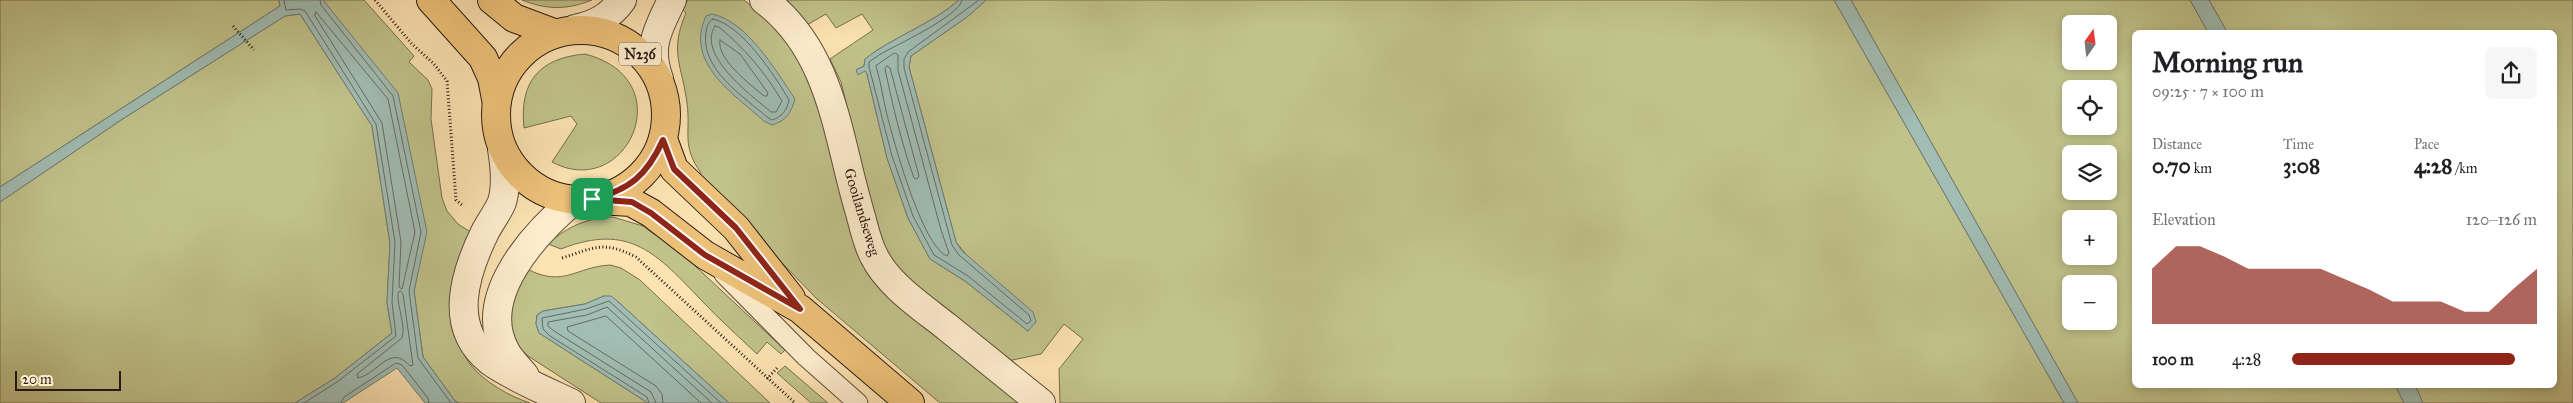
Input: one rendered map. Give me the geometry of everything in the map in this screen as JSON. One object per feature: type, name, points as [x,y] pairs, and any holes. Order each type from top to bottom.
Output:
[{"type":"main road","name":"N236","points":[[431,0],[483,58],[492,78],[496,99],[496,125],[502,149],[523,178],[547,193],[583,200],[632,202],[651,213],[705,255],[800,309],[910,403]]},
{"type":"main road","name":"N236","points":[[492,0],[514,18],[564,31],[595,30],[615,36],[633,47],[648,61],[659,79],[665,98],[666,120],[663,140],[654,159],[642,175],[627,187],[583,200]]},
{"type":"main road","name":"N236","points":[[496,99],[501,83],[520,54],[535,42],[564,31]]},
{"type":"main road","name":"N236","points":[[663,140],[674,169],[736,228],[800,309]]},
{"type":"street","points":[[564,31],[592,25],[607,17],[622,0]]},
{"type":"street","points":[[659,79],[654,65],[653,49],[656,34],[672,0]]},
{"type":"street","name":"Gooilandseweg","points":[[764,0],[792,27],[808,47],[822,74],[841,136],[855,197],[874,257],[888,276],[910,298],[1041,403]]},
{"type":"street","points":[[502,149],[506,176],[502,203],[489,225],[469,269],[464,289],[463,309],[465,322],[477,347],[490,361],[571,403]]},
{"type":"street","points":[[531,383],[505,352],[499,334],[498,310],[503,289],[527,246],[548,222],[583,200]]},
{"type":"lane","points":[[705,255],[806,357],[858,403]]},
{"type":"path","points":[[375,0],[411,43],[434,64],[447,81],[456,200],[470,213],[489,225]]},
{"type":"path","points":[[233,26],[254,50]]},
{"type":"path","points":[[527,246],[551,258],[561,258],[583,249],[607,247],[621,249],[636,257],[795,403]]},
{"type":"green space","points":[[0,0],[279,0],[280,6],[0,187]]},
{"type":"green space","points":[[323,0],[364,0],[414,56],[409,62],[428,80],[432,89],[431,119],[442,198],[447,211],[458,224],[472,233],[460,259],[452,295],[456,327],[462,348],[470,364],[482,377],[505,392],[530,403],[459,403],[455,401],[423,357],[414,291],[426,232],[348,34]]},
{"type":"green space","points":[[522,0],[592,0],[574,6],[557,8],[540,6]]},
{"type":"green space","points":[[688,0],[744,0],[774,26],[790,45],[814,86],[854,238],[1020,403],[940,403],[816,298],[699,177],[701,173],[689,146],[687,103],[678,58],[678,38],[686,13],[682,9]]},
{"type":"green space","points":[[783,0],[959,0],[937,17],[876,51],[865,59],[864,66],[856,70],[865,71],[867,74],[887,158],[908,218],[930,259],[965,281],[1028,331],[956,242],[909,67],[911,56],[967,17],[986,0],[1834,0],[2064,403],[1060,403],[1059,369],[1083,339],[1064,324],[1041,354],[1008,361],[955,321],[920,291],[904,275],[880,240],[841,82],[830,59],[873,30],[862,14],[836,28],[826,14],[807,25]]},
{"type":"green space","points":[[1851,0],[2190,0],[2207,30],[2132,30],[2132,388],[2396,388],[2404,403],[2078,403]]},
{"type":"green space","points":[[2209,0],[2573,0],[2573,403],[2423,403],[2416,388],[2557,388],[2557,30],[2226,30]]},
{"type":"green space","points":[[300,14],[372,126],[390,243],[387,303],[392,333],[335,378],[295,403],[0,403],[0,202],[121,120],[285,16]]},
{"type":"green space","points":[[585,54],[615,67],[632,87],[637,110],[633,132],[621,152],[603,166],[579,170],[552,162],[577,124],[571,116],[524,128],[523,112],[529,85],[535,75],[555,61],[569,56]]},
{"type":"green space","points":[[613,217],[643,226],[655,235],[659,232],[785,350],[781,354],[767,342],[757,354],[671,269],[640,247],[624,241],[606,239],[585,242],[561,249],[548,244],[563,232],[578,224],[595,219]]},
{"type":"green space","points":[[610,265],[621,268],[640,280],[770,403],[729,403],[616,300],[604,296],[585,304],[543,311],[537,315],[536,324],[539,333],[648,403],[601,403],[528,356],[517,345],[509,321],[513,295],[527,269],[551,277],[560,277]]},
{"type":"green space","points":[[785,366],[828,403],[811,403],[777,373]]},
{"type":"water","points":[[279,0],[323,0],[398,93],[427,232],[414,291],[423,357],[455,401],[459,403],[425,403],[397,368],[343,403],[295,403],[335,378],[392,333],[387,303],[390,243],[372,126],[300,14],[285,16],[121,120],[0,202],[0,187],[280,6]]},
{"type":"water","points":[[959,0],[986,0],[967,17],[911,56],[909,67],[956,242],[962,251],[1033,312],[1036,322],[1028,331],[965,281],[930,259],[908,218],[887,158],[867,74],[865,71],[858,75],[856,70],[864,66],[865,59],[876,51],[937,17]]},
{"type":"water","points":[[1834,0],[1851,0],[2078,403],[2064,403]]},
{"type":"water","points":[[2190,0],[2209,0],[2226,30],[2207,30]]},
{"type":"water","points":[[712,14],[737,26],[749,37],[770,62],[795,99],[790,112],[781,121],[772,125],[764,121],[727,88],[707,63],[702,48],[701,33],[706,16]]},
{"type":"water","points":[[604,296],[611,296],[616,300],[729,403],[648,403],[539,333],[536,324],[537,315],[543,311],[585,304]]},
{"type":"water","points":[[2396,388],[2416,388],[2423,403],[2404,403]]},
{"type":"route","points":[[663,140],[674,169],[736,228],[800,309],[705,255],[651,213],[632,202],[592,199],[610,195],[627,187],[642,175],[654,159],[663,140]]}]
